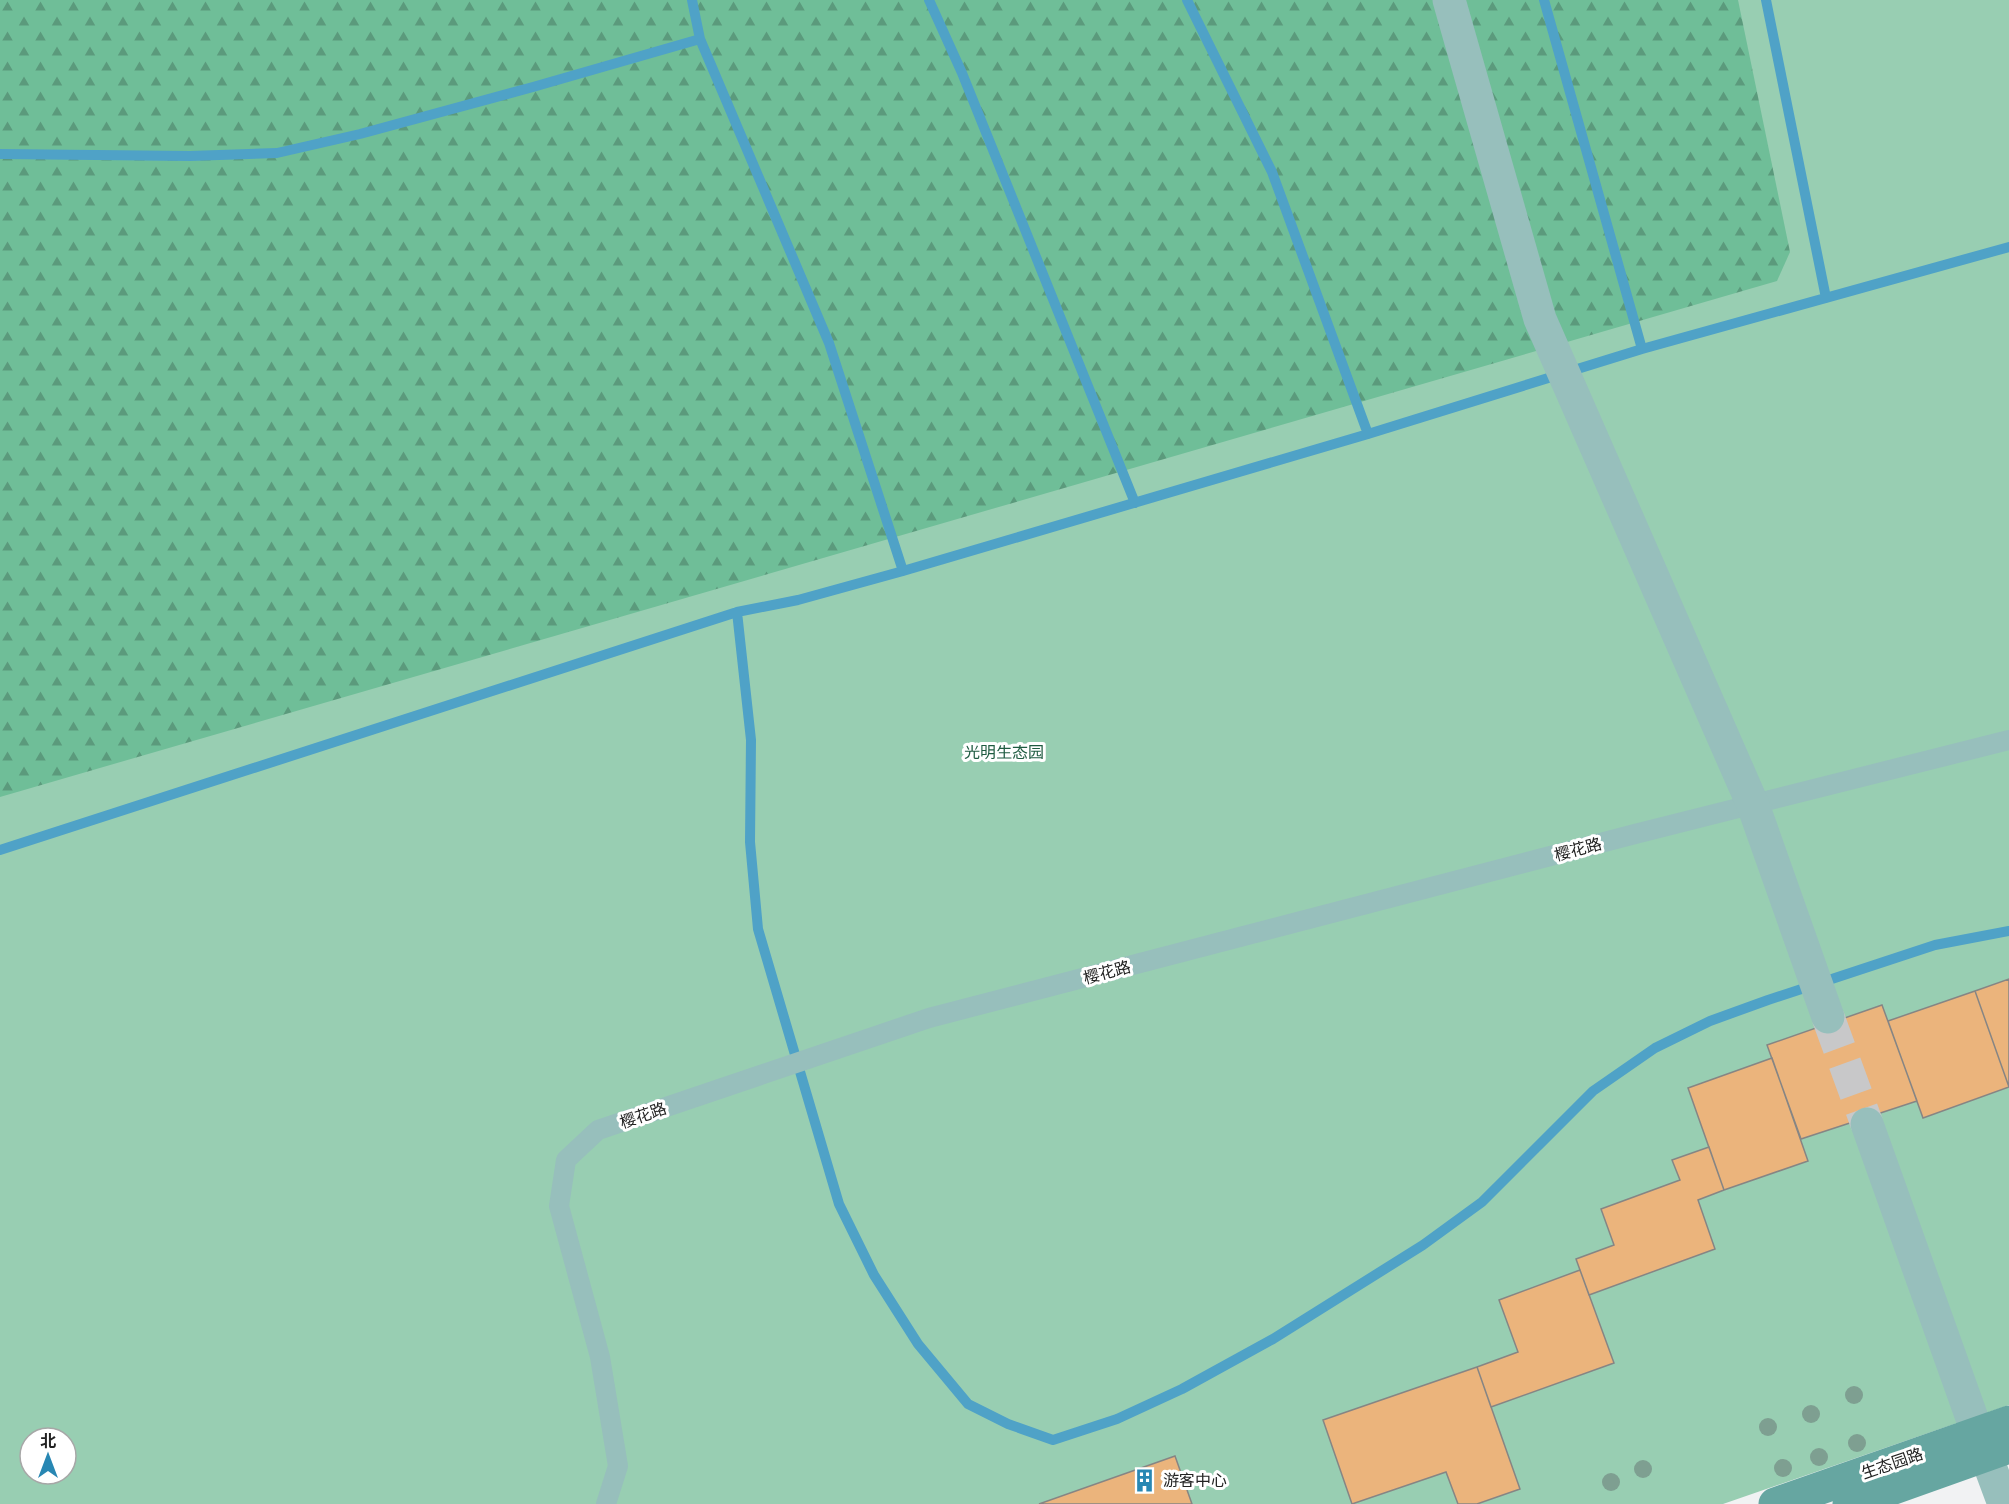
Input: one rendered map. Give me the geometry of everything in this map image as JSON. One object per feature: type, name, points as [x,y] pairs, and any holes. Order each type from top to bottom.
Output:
[{"type":"street","points":[[1449,0],[1540,319],[1753,806],[1828,1017]]},
{"type":"street","points":[[1867,1124],[1972,1418]]},
{"type":"street","name":"生态园路","points":[[1775,1504],[2009,1422]]},
{"type":"street","points":[[2000,1458],[2004,1504]]},
{"type":"street","name":"生态园路","points":[[1849,1504],[2000,1458]]},
{"type":"lane","name":"樱花路","points":[[606,1504],[618,1466],[600,1358],[559,1206],[566,1160],[598,1130],[929,1018],[1623,837],[2009,740]]},
{"type":"green space","name":"光明生态园","points":[[0,0],[2009,0],[2009,1405],[1723,1504],[0,1504]]},
{"type":"green space","points":[[0,0],[1738,0],[1790,252],[1777,281],[0,797]]},
{"type":"building","points":[[2009,979],[2009,1087],[1975,991]]},
{"type":"building","points":[[1975,991],[2009,1087],[1923,1118],[1888,1021]]},
{"type":"building","points":[[1882,1005],[1917,1101],[1801,1139],[1767,1045]]},
{"type":"building","points":[[1772,1058],[1808,1161],[1724,1190],[1688,1088]]},
{"type":"building","points":[[1709,1147],[1724,1190],[1698,1200],[1715,1249],[1589,1295],[1576,1259],[1614,1245],[1601,1209],[1680,1180],[1672,1160]]},
{"type":"building","points":[[1580,1270],[1614,1363],[1491,1407],[1477,1367],[1518,1352],[1499,1300]]},
{"type":"building","points":[[1477,1367],[1520,1489],[1477,1504],[1458,1504],[1446,1472],[1352,1504],[1323,1420]]},
{"type":"building","name":"游客中心","points":[[1175,1456],[1192,1504],[1039,1504]]},
{"type":"waterway","points":[[0,154],[190,156],[277,153],[360,134],[700,39],[692,0]]},
{"type":"waterway","points":[[929,0],[962,73],[1135,503]]},
{"type":"waterway","points":[[1187,0],[1272,172],[1368,434]]},
{"type":"waterway","points":[[1544,0],[1642,349]]},
{"type":"waterway","points":[[1766,0],[1826,298]]},
{"type":"waterway","points":[[700,39],[829,343],[903,571]]},
{"type":"waterway","points":[[0,850],[737,612],[798,600],[903,571],[1368,434],[1642,349],[2009,247]]},
{"type":"waterway","points":[[737,612],[751,740],[750,842],[758,929],[839,1204],[874,1275],[918,1344],[968,1404],[1008,1424],[1053,1440],[1117,1419],[1182,1389],[1273,1339],[1423,1245],[1482,1202],[1593,1091],[1655,1048],[1710,1021],[1768,1000],[1935,945],[2009,931]]},
{"type":"tunnel","points":[[1828,1017],[1867,1124]]},
{"type":"place","name":"游客中心","points":[[1145,1480]]}]
